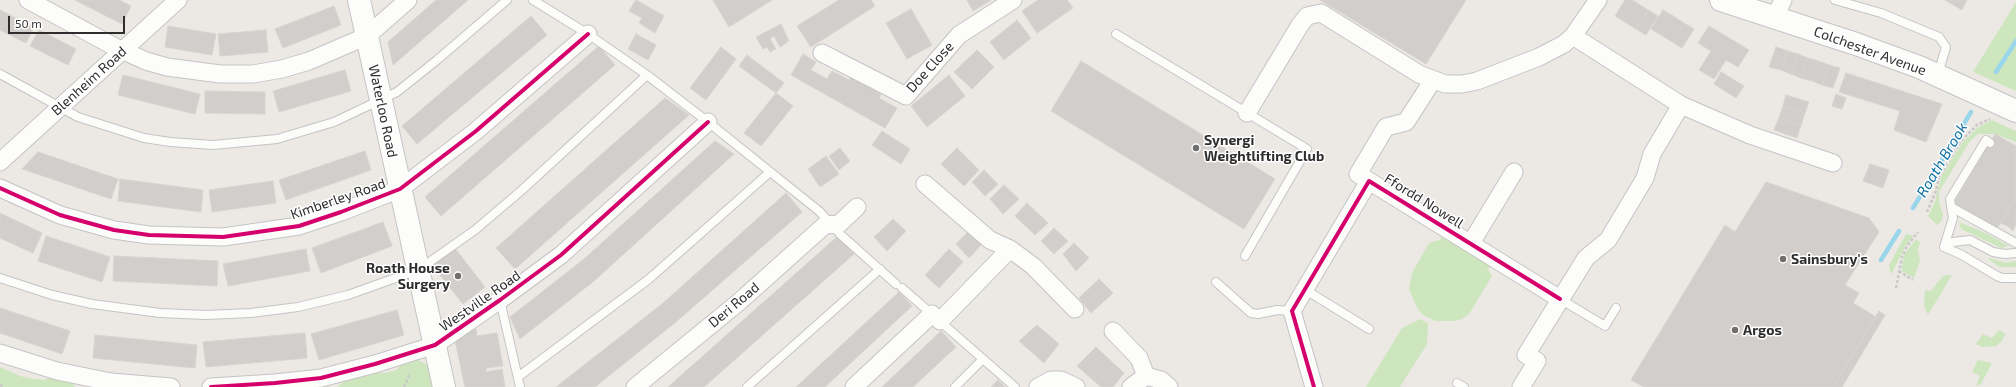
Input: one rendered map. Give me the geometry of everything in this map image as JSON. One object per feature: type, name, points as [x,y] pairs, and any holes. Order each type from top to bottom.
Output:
[{"type":"street","points":[[28,0],[122,51],[167,67],[220,74],[253,74],[282,69],[309,61],[367,36],[408,0]]},
{"type":"street","name":"Blenheim Road","points":[[0,162],[178,0]]},
{"type":"street","name":"Waterloo Road","points":[[359,0],[444,387]]},
{"type":"street","name":"Doe Close","points":[[822,53],[906,96],[959,35],[1013,0]]},
{"type":"street","points":[[1247,113],[1300,25],[1308,16],[1321,13],[1419,74],[1445,84],[1456,84],[1477,81],[1539,57],[1564,44],[1573,36],[1598,0]]},
{"type":"street","name":"Colchester Avenue","points":[[1721,0],[1779,9],[1856,44],[1938,75],[1962,86],[2004,111]]},
{"type":"street","name":"Kimberley Road","points":[[0,188],[37,206],[82,222],[149,235],[195,238],[223,237],[299,226],[342,212],[400,189],[476,131],[588,34]]},
{"type":"street","points":[[1573,36],[1681,105],[1750,135],[1833,163]]},
{"type":"street","name":"Ffordd Nowell","points":[[1433,80],[1406,122],[1386,127],[1358,174],[1560,299]]},
{"type":"street","points":[[1521,387],[1537,361],[1526,355],[1586,258],[1608,240],[1645,178],[1652,154],[1681,105]]},
{"type":"street","name":"Westville Road","points":[[211,387],[275,383],[320,378],[375,364],[435,345],[500,300],[546,266],[588,232],[708,122]]},
{"type":"street","name":"Ffordd Nowell","points":[[1471,243],[1514,172]]},
{"type":"street","name":"Ffordd Nowell","points":[[1292,311],[1369,181]]},
{"type":"street","points":[[925,184],[990,240],[1010,249],[1033,266],[1075,308]]},
{"type":"street","name":"Deri Road","points":[[635,387],[739,302],[825,225],[839,224],[857,207]]},
{"type":"street","points":[[854,387],[936,318],[1010,249]]},
{"type":"street","points":[[1292,311],[1314,387]]},
{"type":"street","points":[[1113,332],[1139,358],[1146,376]]},
{"type":"street","points":[[0,353],[57,371],[95,379],[171,387]]},
{"type":"street","points":[[1131,387],[1146,376]]},
{"type":"street","points":[[1146,376],[1161,380],[1169,387]]},
{"type":"street","points":[[1038,387],[1052,380],[1061,380],[1076,387]]},
{"type":"lane","points":[[0,74],[78,117],[144,138],[170,142],[213,145],[248,143],[285,137],[334,122],[397,92],[507,0]]},
{"type":"lane","points":[[533,0],[588,34],[647,76],[708,122],[819,211],[841,235],[1015,387]]},
{"type":"lane","points":[[1835,0],[1881,13],[1939,37],[1946,47],[1938,75]]},
{"type":"lane","points":[[1116,34],[1307,149],[1245,256]]},
{"type":"lane","points":[[0,278],[52,295],[92,304],[160,313],[206,315],[251,314],[298,307],[348,295],[418,270],[475,230],[522,190],[647,76]]},
{"type":"lane","points":[[1944,247],[1952,224],[1953,218],[1951,207],[1954,198],[1958,189],[1987,144]]},
{"type":"lane","points":[[518,377],[648,279],[770,172]]},
{"type":"lane","points":[[1951,207],[2016,243]]},
{"type":"lane","points":[[1998,227],[2007,239]]},
{"type":"lane","points":[[1944,247],[1953,242],[1970,240],[1993,252],[2005,254],[2016,253]]},
{"type":"lane","points":[[1944,247],[1962,255],[1997,276],[2016,278]]},
{"type":"lane","points":[[748,387],[880,269]]},
{"type":"lane","points":[[1216,282],[1251,313],[1258,314],[1277,310],[1292,311]]},
{"type":"lane","points":[[1304,289],[1369,329]]},
{"type":"lane","points":[[1560,299],[1605,326],[1616,308]]},
{"type":"lane","points":[[500,300],[520,387]]},
{"type":"lane","points":[[955,387],[983,359]]},
{"type":"path","points":[[1927,212],[1936,191],[1939,177],[1960,142],[1977,125],[2004,111]]},
{"type":"path","points":[[1896,288],[1899,271],[1907,246],[1918,232]]},
{"type":"path","points":[[1899,271],[1913,280]]},
{"type":"path","points":[[404,387],[410,373]]},
{"type":"path","points":[[0,385],[4,387]]},
{"type":"green space","points":[[2016,2],[2016,91],[1973,72]]},
{"type":"green space","points":[[1992,120],[2016,131],[2016,142],[1995,134],[1978,134],[1970,141],[1939,192],[1939,202],[1943,215],[1942,220],[1937,225],[1928,216],[1935,202],[1941,177],[1962,143],[1977,128]]},
{"type":"green space","points":[[1959,222],[1988,234],[2009,246],[2001,248],[1963,230],[1960,227]]},
{"type":"green space","points":[[1906,234],[1914,236],[1907,243],[1891,275],[1889,265]]},
{"type":"green space","points":[[1442,235],[1491,263],[1488,270],[1492,276],[1474,306],[1469,314],[1462,319],[1455,321],[1435,321],[1423,315],[1417,308],[1409,289],[1412,273],[1429,243],[1440,240]]},
{"type":"green space","points":[[1916,239],[1920,243],[1918,249],[1920,261],[1914,278],[1902,271],[1902,267],[1904,255]]},
{"type":"green space","points":[[1988,259],[2006,263],[2016,261],[2016,267],[2000,267]]},
{"type":"green space","points":[[1952,275],[1928,315],[1924,306],[1925,290],[1931,291],[1943,276]]},
{"type":"green space","points":[[1420,319],[1428,323],[1427,344],[1400,387],[1366,387],[1402,328]]},
{"type":"green space","points":[[1999,330],[2006,334],[2001,342],[1996,346],[1982,347],[1976,344],[1983,334],[1992,338]]},
{"type":"green space","points":[[418,360],[428,365],[438,387],[337,387],[348,378],[373,373],[385,373],[396,370],[406,361]]},
{"type":"green space","points":[[1978,360],[1992,363],[1981,384],[1976,386],[1980,376],[1972,372]]},
{"type":"green space","points":[[0,367],[20,376],[34,379],[44,380],[54,376],[70,380],[75,387],[0,387]]},
{"type":"building","points":[[75,0],[119,0],[131,6],[122,24]]},
{"type":"building","points":[[436,0],[468,0],[393,65],[388,42]]},
{"type":"building","points":[[636,0],[664,16],[655,33],[639,23],[642,18],[629,11]]},
{"type":"building","points":[[713,0],[772,0],[729,27]]},
{"type":"building","points":[[839,0],[871,0],[875,6],[811,47],[797,26]]},
{"type":"building","points":[[967,0],[991,0],[973,11]]},
{"type":"building","points":[[1038,0],[1067,0],[1073,8],[1037,33],[1022,11]]},
{"type":"building","points":[[1320,0],[1466,0],[1426,64]]},
{"type":"building","points":[[1625,0],[1632,0],[1637,3],[1625,22],[1615,16]]},
{"type":"building","points":[[1945,0],[1967,0],[1962,10]]},
{"type":"building","points":[[1637,3],[1648,10],[1636,29],[1625,22]]},
{"type":"building","points":[[334,6],[341,25],[283,48],[275,29]]},
{"type":"building","points":[[911,9],[932,45],[907,59],[886,23]]},
{"type":"building","points":[[0,10],[34,27],[26,43],[0,30]]},
{"type":"building","points":[[1648,10],[1658,16],[1646,35],[1636,29]]},
{"type":"building","points":[[1663,10],[1673,16],[1661,35],[1651,29]]},
{"type":"building","points":[[531,16],[547,35],[417,144],[402,126]]},
{"type":"building","points":[[1673,16],[1684,23],[1672,42],[1661,35]]},
{"type":"building","points":[[1017,20],[1031,38],[1004,60],[990,42]]},
{"type":"building","points":[[1684,23],[1694,29],[1682,48],[1672,42]]},
{"type":"building","points":[[781,24],[789,41],[780,47],[774,36],[770,39],[776,49],[770,52],[767,47],[763,49],[756,37]]},
{"type":"building","points":[[168,26],[216,34],[212,55],[165,47]]},
{"type":"building","points":[[1709,26],[1749,50],[1738,67],[1726,60],[1714,79],[1699,70],[1711,51],[1698,43]]},
{"type":"building","points":[[39,30],[76,49],[68,65],[30,46]]},
{"type":"building","points":[[266,30],[268,52],[220,56],[218,34]]},
{"type":"building","points":[[636,34],[656,45],[648,60],[628,49]]},
{"type":"building","points":[[599,46],[615,65],[441,216],[425,197]]},
{"type":"building","points":[[721,47],[736,59],[706,100],[690,88]]},
{"type":"building","points":[[1776,47],[1788,51],[1781,70],[1769,67]]},
{"type":"building","points":[[977,50],[994,67],[972,89],[954,72]]},
{"type":"building","points":[[1788,51],[1798,54],[1791,74],[1781,70]]},
{"type":"building","points":[[803,54],[816,62],[811,70],[827,79],[832,71],[849,80],[851,77],[881,94],[879,98],[897,108],[885,128],[791,75]]},
{"type":"building","points":[[1798,54],[1808,58],[1801,78],[1791,74]]},
{"type":"building","points":[[747,55],[784,83],[776,93],[739,66]]},
{"type":"building","points":[[1808,58],[1818,61],[1812,81],[1801,78]]},
{"type":"building","points":[[1081,61],[1275,179],[1244,229],[1051,111]]},
{"type":"building","points":[[1818,61],[1829,65],[1822,85],[1812,81]]},
{"type":"building","points":[[1829,65],[1840,68],[1833,88],[1822,85]]},
{"type":"building","points":[[345,70],[351,91],[279,112],[273,91]]},
{"type":"building","points":[[1721,72],[1744,86],[1736,98],[1714,84]]},
{"type":"building","points":[[1846,73],[1942,104],[1926,142],[1894,130],[1900,111],[1839,92]]},
{"type":"building","points":[[123,75],[200,94],[195,114],[118,95]]},
{"type":"building","points":[[949,75],[965,96],[927,127],[911,106]]},
{"type":"building","points":[[205,91],[265,92],[265,114],[205,113]]},
{"type":"building","points":[[776,93],[793,106],[761,146],[744,133]]},
{"type":"building","points":[[1836,94],[1846,98],[1842,109],[1832,106]]},
{"type":"building","points":[[1786,95],[1809,102],[1805,113],[1783,106]]},
{"type":"building","points":[[665,98],[689,115],[515,269],[496,248]]},
{"type":"building","points":[[1783,106],[1805,113],[1801,125],[1779,118]]},
{"type":"building","points":[[1779,118],[1801,125],[1797,138],[1774,130]]},
{"type":"building","points":[[882,131],[910,149],[901,164],[872,145]]},
{"type":"building","points":[[1995,134],[2016,146],[2016,197],[1997,229],[1954,203]]},
{"type":"building","points":[[715,141],[734,154],[594,281],[520,339],[510,317],[584,259]]},
{"type":"building","points":[[840,148],[850,161],[839,170],[829,156]]},
{"type":"building","points":[[957,148],[979,170],[964,186],[941,164]]},
{"type":"building","points":[[365,151],[371,170],[286,200],[279,180]]},
{"type":"building","points":[[38,152],[118,179],[111,199],[22,169]]},
{"type":"building","points":[[826,156],[839,174],[820,187],[808,169]]},
{"type":"building","points":[[1870,164],[1889,170],[1883,188],[1863,181]]},
{"type":"building","points":[[984,170],[998,184],[985,196],[972,182]]},
{"type":"building","points":[[120,179],[203,190],[201,212],[118,201]]},
{"type":"building","points":[[273,181],[276,203],[212,212],[209,190]]},
{"type":"building","name":"Sainsbury's","points":[[1766,182],[1869,218],[1879,232],[1845,285],[1859,293],[1853,303],[1876,317],[1833,387],[1644,387],[1631,380],[1725,225],[1735,232]]},
{"type":"building","points":[[1004,185],[1019,199],[1003,214],[990,199]]},
{"type":"building","points":[[786,193],[802,212],[677,321],[595,387],[556,387],[662,304]]},
{"type":"building","points":[[2016,197],[2016,224],[2013,231],[2008,226],[2000,223]]},
{"type":"building","points":[[1027,203],[1048,223],[1035,235],[1015,216]]},
{"type":"building","points":[[0,213],[42,233],[33,253],[0,238]]},
{"type":"building","points":[[893,219],[906,231],[887,251],[874,237]]},
{"type":"building","points":[[383,222],[392,246],[321,273],[312,248]]},
{"type":"building","points":[[1054,228],[1068,241],[1054,254],[1041,241]]},
{"type":"building","points":[[970,230],[984,242],[969,258],[956,244]]},
{"type":"building","points":[[46,236],[110,257],[102,282],[38,261]]},
{"type":"building","points":[[838,236],[854,254],[704,387],[668,387]]},
{"type":"building","points":[[1074,243],[1089,258],[1076,271],[1063,254]]},
{"type":"building","name":"Roath House Surgery","points":[[454,247],[485,287],[463,304],[432,265]]},
{"type":"building","points":[[306,249],[310,271],[228,286],[223,264]]},
{"type":"building","points":[[949,249],[963,262],[939,288],[925,275]]},
{"type":"building","points":[[114,256],[218,261],[217,286],[113,281]]},
{"type":"building","points":[[1099,279],[1113,293],[1091,313],[1079,298]]},
{"type":"building","points":[[899,292],[912,306],[825,387],[796,387]]},
{"type":"building","points":[[0,308],[70,331],[62,354],[0,333]]},
{"type":"building","points":[[397,310],[404,335],[319,360],[311,334]]},
{"type":"building","points":[[1879,311],[1885,315],[1842,387],[1833,387]]},
{"type":"building","points":[[1037,325],[1059,344],[1044,363],[1019,341]]},
{"type":"building","points":[[476,329],[477,336],[497,333],[503,366],[486,368],[486,372],[502,369],[505,387],[465,387],[454,336]]},
{"type":"building","points":[[941,331],[956,347],[913,387],[882,387]]},
{"type":"building","points":[[305,333],[307,358],[206,367],[203,342]]},
{"type":"building","points":[[95,335],[197,345],[195,368],[93,358]]},
{"type":"building","points":[[1096,347],[1124,373],[1113,387],[1101,387],[1077,366]]},
{"type":"building","points":[[998,380],[1005,387],[991,387]]},
{"type":"waterway","name":"Roath Brook","points":[[1996,72],[2016,41]]},
{"type":"waterway","name":"Roath Brook","points":[[1913,208],[1971,112]]},
{"type":"waterway","name":"Roath Brook","points":[[1881,260],[1899,231]]},
{"type":"cycle path","points":[[0,188],[60,215],[114,230],[149,235],[223,237],[299,226],[341,212],[400,189],[476,131],[588,34]]},
{"type":"cycle path","points":[[211,387],[275,383],[321,378],[375,364],[435,345],[561,255],[708,122]]},
{"type":"cycle path","points":[[1314,387],[1292,311],[1369,181],[1560,299]]},
{"type":"place","name":"Synergi Weightlifting Club","points":[[1196,148]]},
{"type":"place","name":"Sainsbury's","points":[[1783,259]]},
{"type":"place","name":"Roath House Surgery","points":[[458,276]]},
{"type":"place","name":"Argos","points":[[1735,330]]}]
